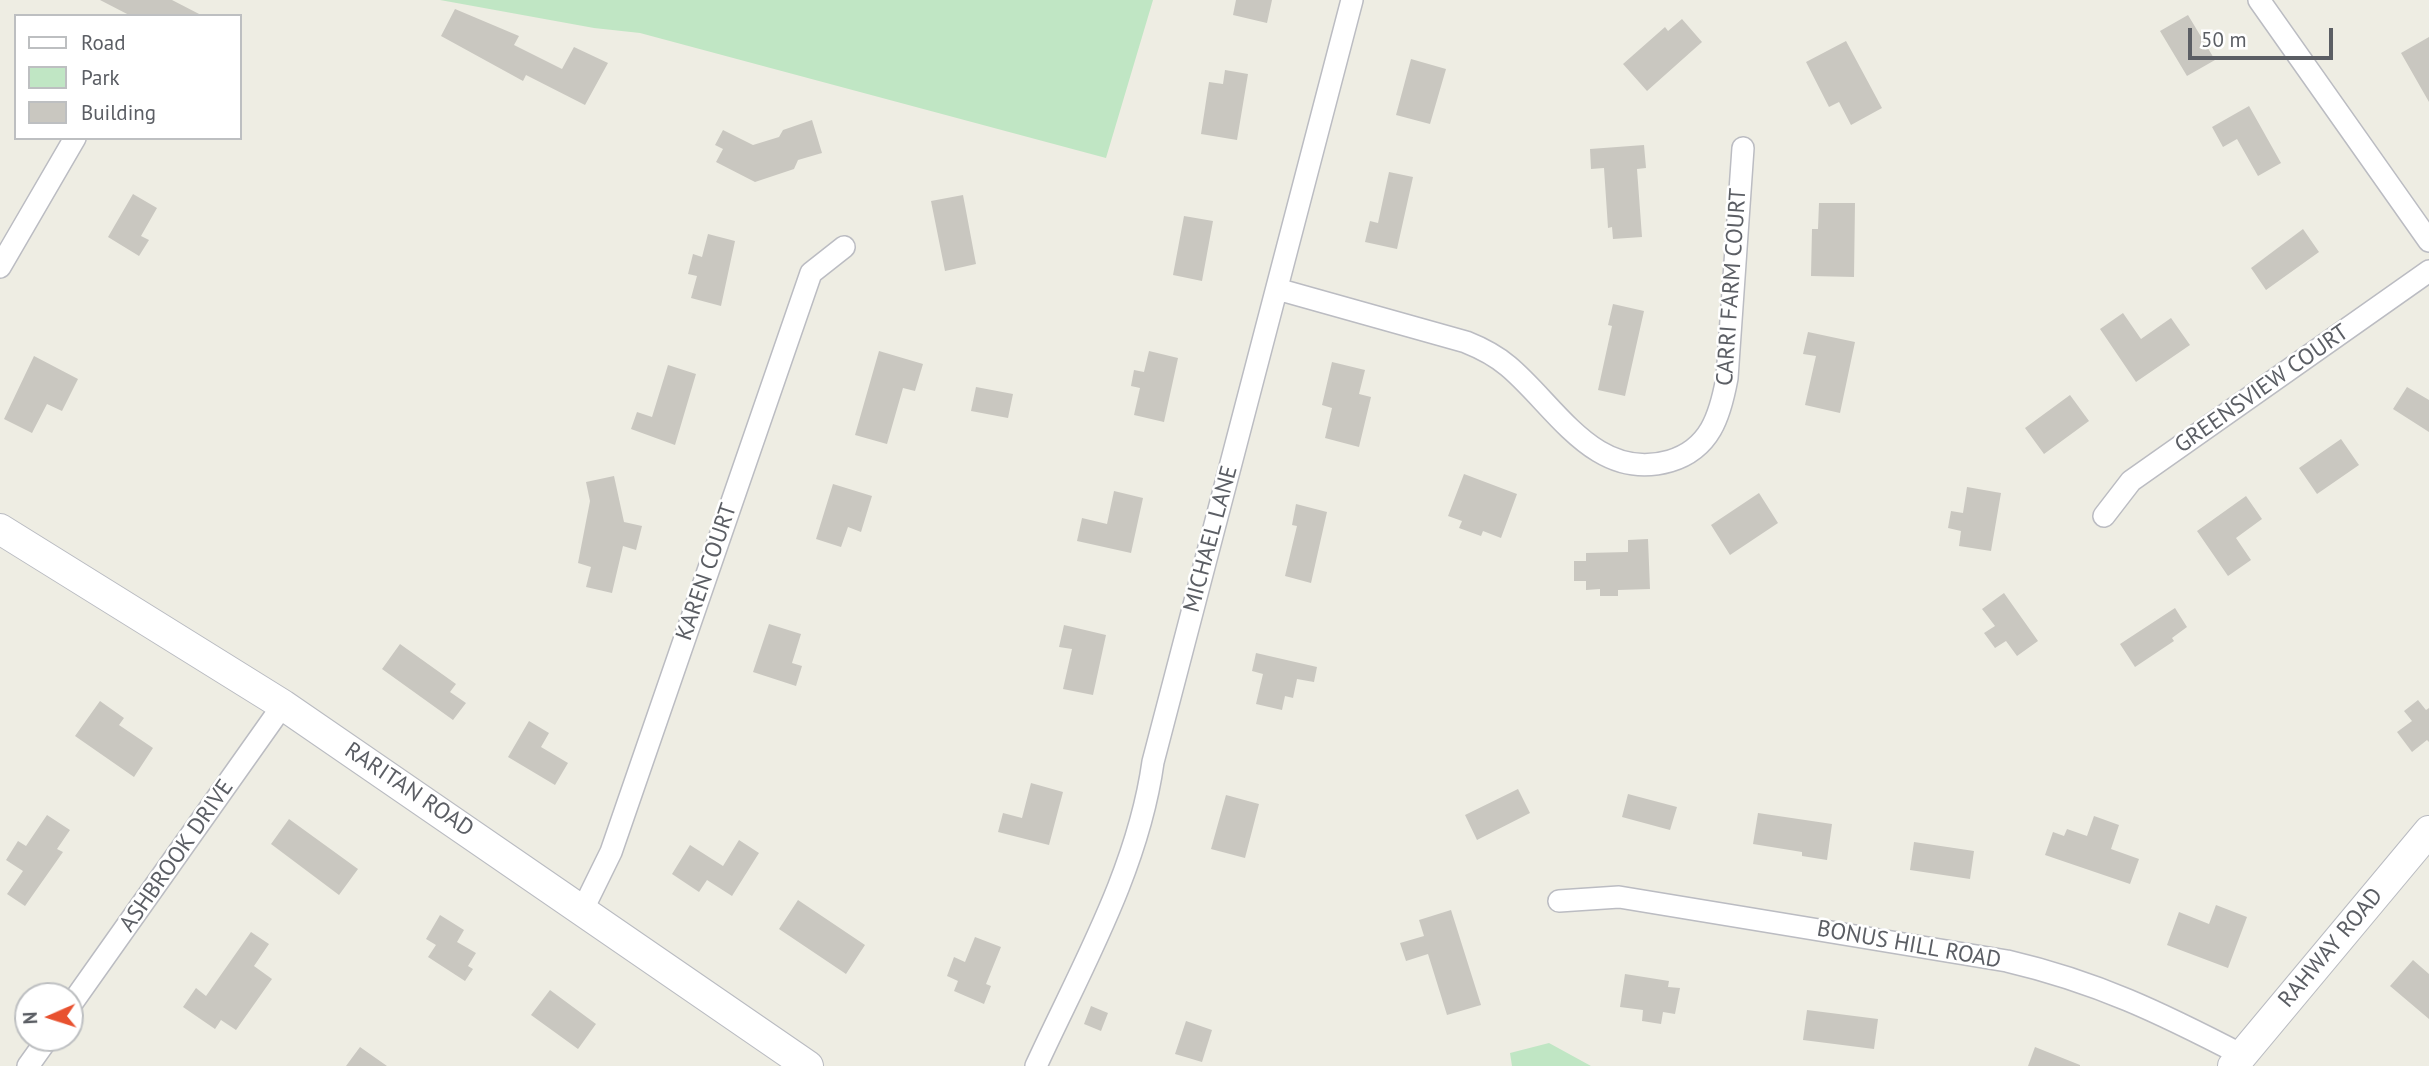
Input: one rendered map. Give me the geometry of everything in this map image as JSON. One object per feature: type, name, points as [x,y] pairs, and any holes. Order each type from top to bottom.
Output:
[{"type":"street","name":"MICHAEL LANE","points":[[1036,1066],[1134,847],[1147,802],[1153,762],[1352,0]]},
{"type":"street","points":[[2259,0],[2429,241]]},
{"type":"street","points":[[0,267],[74,140]]},
{"type":"street","name":"CARRI FARM COURT","points":[[1277,289],[1466,342],[1487,351],[1521,378],[1568,429],[1608,457],[1646,465],[1685,456],[1700,446],[1712,430],[1723,398],[1743,148]]},
{"type":"street","name":"KAREN COURT","points":[[583,909],[611,852],[811,272],[844,247]]},
{"type":"street","name":"GREENSVIEW COURT","points":[[2104,516],[2130,481],[2429,271]]},
{"type":"street","name":"RARITAN ROAD","points":[[0,529],[283,705],[808,1066]]},
{"type":"street","name":"ASHBROOK DRIVE","points":[[84,986],[283,705]]},
{"type":"street","name":"RAHWAY ROAD","points":[[2237,1060],[2424,845]]},
{"type":"street","name":"BONUS HILL ROAD","points":[[1559,901],[1619,897],[2007,961],[2057,972],[2142,1003],[2237,1060]]},
{"type":"green space","points":[[440,0],[1153,0],[1106,158],[640,33],[594,28]]},
{"type":"green space","points":[[1549,1043],[1591,1066],[1512,1066],[1510,1053]]},
{"type":"building","points":[[100,0],[172,0],[199,14],[127,14]]},
{"type":"building","points":[[1236,0],[1272,0],[1267,23],[1233,15]]},
{"type":"building","points":[[455,9],[519,36],[514,45],[562,69],[574,47],[608,63],[585,105],[526,75],[523,81],[441,36]]},
{"type":"building","points":[[2188,15],[2215,60],[2187,76],[2160,31]]},
{"type":"building","points":[[1682,19],[1702,42],[1647,91],[1623,64],[1665,27],[1668,31]]},
{"type":"building","points":[[2429,37],[2429,102],[2401,53]]},
{"type":"building","points":[[1846,41],[1882,108],[1851,125],[1839,102],[1829,107],[1806,62]]},
{"type":"building","points":[[1411,59],[1446,69],[1430,124],[1396,115]]},
{"type":"building","points":[[1225,70],[1248,74],[1237,140],[1201,134],[1209,82],[1223,84]]},
{"type":"building","points":[[2249,106],[2281,163],[2258,176],[2237,139],[2223,147],[2212,127]]},
{"type":"building","points":[[812,120],[822,153],[798,160],[794,169],[755,182],[716,162],[723,149],[715,145],[723,130],[753,145],[779,137],[783,130]]},
{"type":"building","points":[[1644,145],[1646,168],[1637,169],[1642,237],[1613,239],[1612,227],[1608,228],[1604,168],[1591,169],[1590,149]]},
{"type":"building","points":[[1389,172],[1413,177],[1397,249],[1365,242],[1370,221],[1378,223]]},
{"type":"building","points":[[133,194],[157,208],[141,236],[149,240],[139,256],[108,237]]},
{"type":"building","points":[[963,195],[976,264],[945,271],[931,201]]},
{"type":"building","points":[[1819,203],[1855,203],[1854,277],[1811,276],[1812,229],[1818,229]]},
{"type":"building","points":[[1184,216],[1213,221],[1202,281],[1173,275]]},
{"type":"building","points":[[2303,229],[2319,252],[2266,290],[2251,268]]},
{"type":"building","points":[[708,234],[735,241],[721,306],[691,298],[697,276],[688,274],[693,254],[702,257]]},
{"type":"building","points":[[1613,304],[1644,311],[1625,396],[1598,390],[1612,326],[1608,325]]},
{"type":"building","points":[[2123,313],[2141,339],[2171,318],[2190,345],[2136,382],[2100,329]]},
{"type":"building","points":[[1808,332],[1855,342],[1840,413],[1805,405],[1816,356],[1803,354]]},
{"type":"building","points":[[879,351],[923,364],[915,391],[903,388],[887,444],[855,435]]},
{"type":"building","points":[[1149,351],[1178,358],[1164,422],[1134,415],[1140,388],[1131,386],[1134,370],[1144,372]]},
{"type":"building","points":[[34,356],[78,379],[62,411],[47,404],[32,433],[4,419]]},
{"type":"building","points":[[1332,362],[1365,370],[1359,394],[1371,397],[1359,447],[1325,438],[1332,408],[1322,405]]},
{"type":"building","points":[[668,365],[696,374],[675,445],[631,429],[637,412],[652,417]]},
{"type":"building","points":[[976,387],[1013,394],[1008,418],[971,411]]},
{"type":"building","points":[[2407,387],[2429,400],[2429,432],[2393,409]]},
{"type":"building","points":[[2070,395],[2089,421],[2044,454],[2025,428]]},
{"type":"building","points":[[2341,439],[2359,465],[2317,494],[2299,468]]},
{"type":"building","points":[[1464,474],[1517,494],[1501,538],[1483,531],[1481,536],[1459,528],[1462,521],[1448,516]]},
{"type":"building","points":[[614,476],[624,522],[642,526],[636,550],[623,546],[612,593],[586,587],[591,567],[578,563],[590,501],[586,482]]},
{"type":"building","points":[[833,484],[872,496],[861,532],[848,527],[841,547],[816,539]]},
{"type":"building","points":[[1967,487],[2001,493],[1991,551],[1959,546],[1961,531],[1948,528],[1951,511],[1963,513]]},
{"type":"building","points":[[1114,491],[1143,498],[1131,553],[1077,541],[1082,518],[1107,524]]},
{"type":"building","points":[[1759,493],[1778,523],[1730,555],[1711,525]]},
{"type":"building","points":[[2246,496],[2262,519],[2236,538],[2251,560],[2228,576],[2197,531]]},
{"type":"building","points":[[1296,504],[1327,512],[1311,583],[1285,576],[1297,526],[1292,525]]},
{"type":"building","points":[[1648,539],[1650,589],[1618,590],[1618,596],[1600,596],[1600,589],[1586,590],[1586,581],[1574,581],[1574,561],[1586,561],[1586,553],[1628,552],[1628,540]]},
{"type":"building","points":[[2004,593],[2038,641],[2017,656],[2006,641],[1995,648],[1984,633],[1995,626],[1982,609]]},
{"type":"building","points":[[2175,608],[2187,627],[2172,638],[2174,641],[2135,667],[2120,644]]},
{"type":"building","points":[[769,624],[801,634],[792,663],[802,666],[796,686],[753,672]]},
{"type":"building","points":[[1064,625],[1106,635],[1093,695],[1063,689],[1072,649],[1059,647]]},
{"type":"building","points":[[400,644],[456,684],[450,692],[466,703],[453,720],[382,669]]},
{"type":"building","points":[[1256,653],[1317,667],[1314,682],[1297,679],[1293,698],[1285,696],[1282,710],[1256,704],[1263,674],[1252,671]]},
{"type":"building","points":[[2418,700],[2426,710],[2429,708],[2429,742],[2427,740],[2412,752],[2397,732],[2412,721],[2404,711]]},
{"type":"building","points":[[100,701],[124,718],[119,725],[153,748],[134,777],[75,736]]},
{"type":"building","points":[[529,721],[549,733],[541,747],[568,763],[555,785],[508,757]]},
{"type":"building","points":[[1031,783],[1063,792],[1049,845],[998,832],[1003,813],[1022,818]]},
{"type":"building","points":[[1518,789],[1530,813],[1477,840],[1465,815]]},
{"type":"building","points":[[1628,794],[1677,807],[1670,830],[1622,817]]},
{"type":"building","points":[[1226,795],[1259,804],[1245,858],[1211,849]]},
{"type":"building","points":[[1758,813],[1832,824],[1827,860],[1802,856],[1802,852],[1753,844]]},
{"type":"building","points":[[47,815],[70,830],[57,849],[63,852],[25,906],[7,894],[23,871],[6,860],[18,841],[26,846]]},
{"type":"building","points":[[2094,816],[2119,825],[2111,849],[2139,859],[2130,884],[2045,855],[2053,832],[2064,836],[2067,829],[2087,836]]},
{"type":"building","points":[[289,819],[358,869],[339,895],[271,844]]},
{"type":"building","points":[[739,840],[759,853],[732,896],[707,880],[699,892],[672,874],[690,845],[723,866]]},
{"type":"building","points":[[1914,842],[1974,851],[1970,879],[1910,870]]},
{"type":"building","points":[[798,900],[865,945],[846,974],[779,929]]},
{"type":"building","points":[[2216,905],[2247,917],[2228,968],[2167,945],[2179,912],[2209,924]]},
{"type":"building","points":[[1451,910],[1481,1005],[1447,1015],[1428,954],[1406,961],[1400,943],[1424,936],[1419,920]]},
{"type":"building","points":[[440,915],[464,930],[457,942],[476,953],[468,966],[473,969],[465,981],[428,957],[436,945],[426,939]]},
{"type":"building","points":[[251,932],[269,944],[254,966],[272,979],[236,1030],[221,1020],[215,1029],[183,1007],[196,988],[206,996]]},
{"type":"building","points":[[975,937],[1001,947],[986,984],[991,986],[984,1004],[954,991],[958,981],[947,976],[954,957],[965,962]]},
{"type":"building","points":[[2413,960],[2429,974],[2429,1019],[2390,986]]},
{"type":"building","points":[[1625,974],[1669,981],[1668,987],[1680,988],[1675,1014],[1663,1012],[1661,1024],[1642,1021],[1643,1010],[1620,1007]]},
{"type":"building","points":[[550,990],[596,1024],[578,1049],[531,1015]]},
{"type":"building","points":[[1091,1006],[1108,1013],[1101,1031],[1084,1024]]},
{"type":"building","points":[[1807,1010],[1878,1019],[1874,1049],[1803,1040]]},
{"type":"building","points":[[1186,1021],[1212,1030],[1202,1062],[1175,1054]]},
{"type":"building","points":[[360,1047],[387,1066],[346,1066]]},
{"type":"building","points":[[2035,1047],[2080,1065],[2080,1066],[2028,1066]]}]
